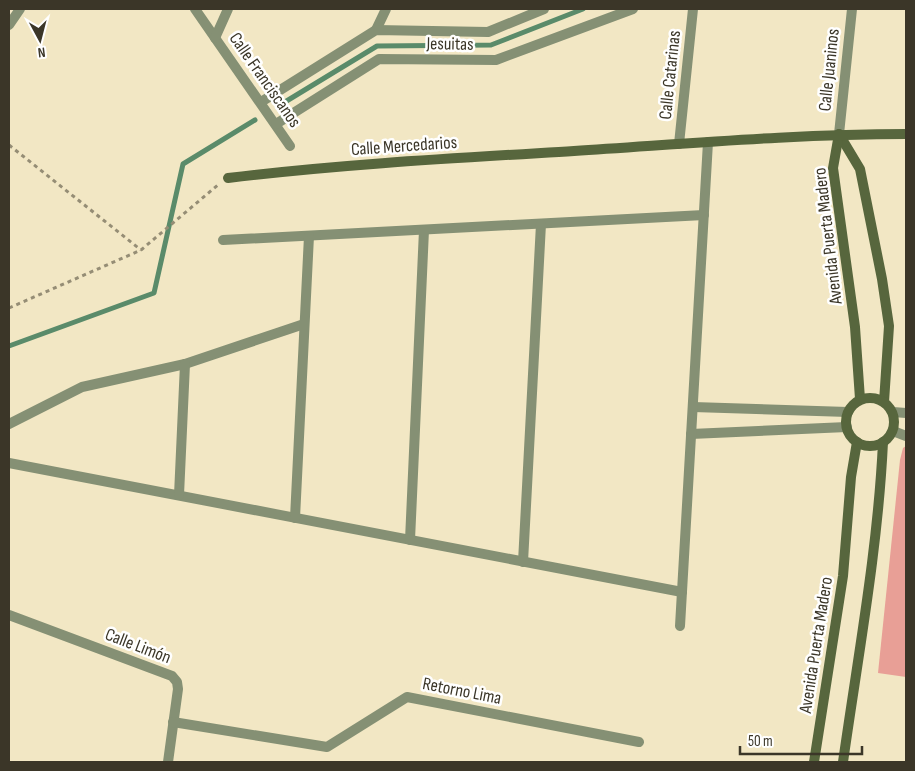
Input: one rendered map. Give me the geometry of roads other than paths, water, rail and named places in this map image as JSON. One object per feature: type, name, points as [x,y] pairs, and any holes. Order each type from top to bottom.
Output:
[{"type":"street","points":[[9,24],[20,9]]},
{"type":"street","name":"Calle Franciscanos","points":[[195,9],[290,146]]},
{"type":"street","points":[[215,38],[228,9]]},
{"type":"street","points":[[261,102],[376,30],[386,9]]},
{"type":"street","name":"Jesuitas","points":[[376,30],[488,32],[544,9]]},
{"type":"street","name":"Jesuitas","points":[[276,124],[379,59],[496,60],[633,9]]},
{"type":"street","name":"Calle Catarinas","points":[[679,144],[693,9]]},
{"type":"street","name":"Calle Juaninos","points":[[839,134],[852,9]]},
{"type":"street","name":"Calle Mercedarios","points":[[228,178],[307,168],[839,134],[906,134]]},
{"type":"street","name":"Avenida Puerta Madero","points":[[839,134],[833,168],[855,327],[860,399]]},
{"type":"street","name":"Avenida Puerta Madero","points":[[839,134],[860,169],[882,279],[889,326],[884,402]]},
{"type":"street","points":[[680,626],[708,142]]},
{"type":"street","points":[[223,240],[704,215]]},
{"type":"street","points":[[523,562],[542,224]]},
{"type":"street","points":[[410,540],[424,230]]},
{"type":"street","points":[[295,518],[309,236]]},
{"type":"street","points":[[9,424],[82,387],[185,364],[304,324]]},
{"type":"street","points":[[179,496],[185,364]]},
{"type":"street","points":[[871,398],[884,402],[893,412],[895,418],[893,431],[889,438],[870,446],[857,442],[852,438],[847,427],[846,418],[848,412],[860,399],[871,398]]},
{"type":"street","points":[[693,407],[848,412]]},
{"type":"street","points":[[893,412],[906,413]]},
{"type":"street","points":[[691,434],[847,427]]},
{"type":"street","points":[[893,431],[906,436]]},
{"type":"street","name":"Avenida Puerta Madero","points":[[814,762],[843,576],[851,477],[857,442]]},
{"type":"street","points":[[843,762],[872,566],[882,474],[883,442]]},
{"type":"street","points":[[9,463],[682,592]]},
{"type":"street","name":"Calle Limón","points":[[9,614],[172,676],[177,682],[178,689],[168,762]]},
{"type":"street","name":"Retorno Lima","points":[[173,722],[327,747],[407,697],[639,742]]},
{"type":"waterway","points":[[280,105],[377,46],[491,45],[583,9]]},
{"type":"waterway","points":[[9,346],[154,293],[183,164],[255,120]]}]
